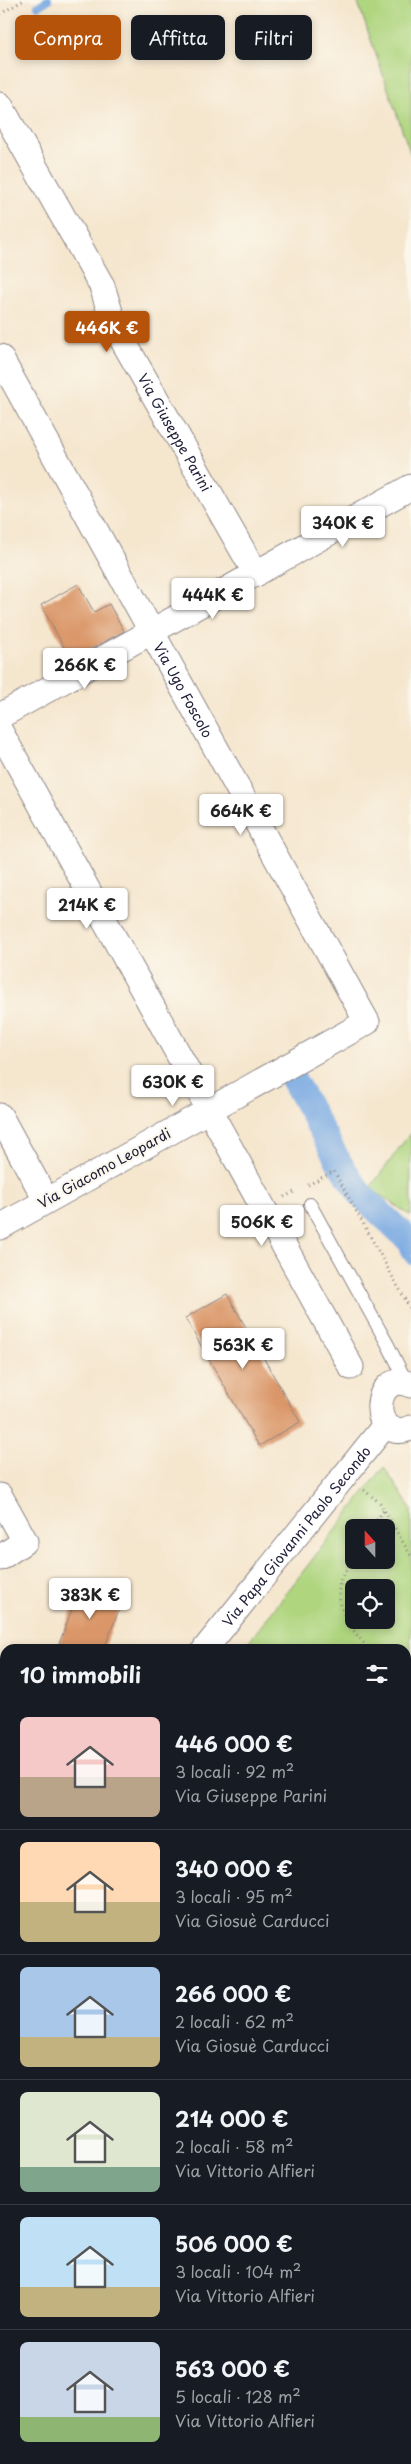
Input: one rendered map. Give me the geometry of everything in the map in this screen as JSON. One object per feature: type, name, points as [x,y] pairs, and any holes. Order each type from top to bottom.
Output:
[{"type":"street","name":"Via Giuseppe Parini","points":[[0,105],[102,286],[114,325],[256,574]]},
{"type":"street","name":"Via Ugo Foscolo","points":[[0,358],[366,1022]]},
{"type":"street","points":[[0,716],[151,630],[256,574],[411,487]]},
{"type":"street","points":[[0,731],[351,1366]]},
{"type":"street","name":"Via Giacomo Leopardi","points":[[0,1227],[366,1022]]},
{"type":"street","points":[[0,1116],[46,1200]]},
{"type":"street","points":[[409,1384],[397,1383],[383,1393],[379,1404],[380,1415],[386,1424],[396,1430],[411,1428]]},
{"type":"street","name":"Via Papa Giovanni Paolo Secondo","points":[[210,1644],[386,1424]]},
{"type":"street","points":[[0,1496],[26,1541],[0,1558]]},
{"type":"lane","points":[[310,1204],[409,1384]]},
{"type":"path","points":[[0,14],[24,0]]},
{"type":"path","points":[[279,1200],[334,1171],[411,1310]]},
{"type":"path","points":[[361,1488],[380,1503],[411,1556]]},
{"type":"path","points":[[378,1519],[384,1510]]},
{"type":"path","points":[[347,1569],[340,1581],[341,1609],[350,1628],[364,1644]]},
{"type":"green space","points":[[357,0],[411,0],[411,155]]},
{"type":"green space","points":[[411,1132],[411,1216],[370,1188]]},
{"type":"green space","points":[[384,1467],[411,1509],[411,1644],[247,1644]]},
{"type":"building","points":[[78,584],[94,612],[109,604],[124,631],[71,660],[41,605]]},
{"type":"building","points":[[227,1294],[300,1422],[259,1446],[185,1318]]},
{"type":"building","points":[[82,1583],[123,1599],[106,1644],[59,1644]]},
{"type":"waterway","points":[[38,6],[48,0]]},
{"type":"waterway","points":[[292,1077],[340,1164],[361,1195],[411,1242]]},
{"type":"waterway","points":[[411,1241],[404,1252],[411,1261]]}]
